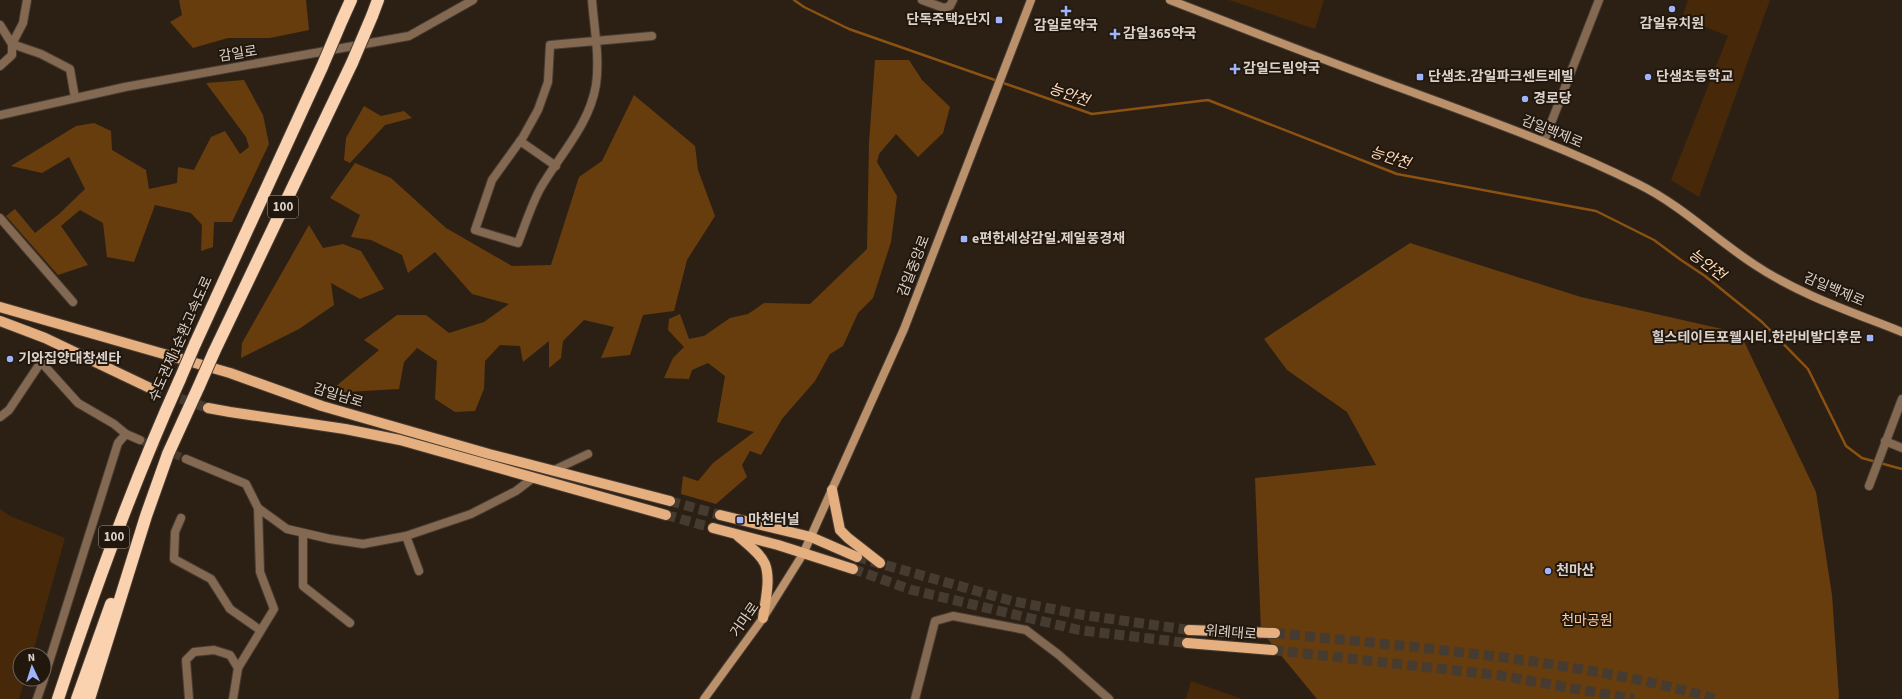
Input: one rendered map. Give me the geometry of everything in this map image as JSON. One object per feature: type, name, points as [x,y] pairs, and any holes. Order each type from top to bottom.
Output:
[{"type":"highway","name":"수도권제1순환고속도로","points":[[58,699],[115,535],[150,446],[351,0]]},
{"type":"highway","name":"100","points":[[89,699],[146,516],[168,454],[214,352],[352,63],[378,0]]},
{"type":"highway","name":"100","points":[[77,699],[100,630],[146,516]]},
{"type":"main road","name":"감일중앙로","points":[[811,537],[904,329],[1031,0]]},
{"type":"main road","name":"감일백제로","points":[[1170,0],[1290,48],[1544,141],[1640,184],[1669,201],[1728,246],[1782,281],[1820,300],[1902,332]]},
{"type":"main road","name":"감일남로","points":[[0,307],[230,373],[322,406],[552,471],[670,501]]},
{"type":"main road","points":[[0,321],[50,340],[152,389]]},
{"type":"main road","points":[[50,340],[49,332],[61,324]]},
{"type":"main road","name":"감일남로","points":[[208,408],[345,429],[400,440],[666,515]]},
{"type":"main road","points":[[832,490],[840,530],[880,563]]},
{"type":"main road","points":[[720,515],[811,537],[857,557]]},
{"type":"main road","points":[[713,528],[778,545],[853,569]]},
{"type":"main road","points":[[737,535],[757,553],[764,563],[767,574],[763,618]]},
{"type":"main road","name":"거마로","points":[[704,699],[763,618],[804,554],[811,537]]},
{"type":"main road","name":"위례대로","points":[[1189,630],[1275,633]]},
{"type":"main road","name":"위례대로","points":[[1187,644],[1273,650]]},
{"type":"street","points":[[0,66],[12,55],[12,44],[23,24],[27,0]]},
{"type":"street","name":"감일로","points":[[0,115],[124,87],[265,63],[308,53],[409,36],[473,0]]},
{"type":"street","points":[[592,0],[596,41],[596,86],[584,124],[540,190],[518,243],[475,230],[492,180],[520,140],[538,110],[548,82],[550,45],[596,41],[652,36]]},
{"type":"street","points":[[922,0],[944,8],[950,6],[953,0]]},
{"type":"street","points":[[1544,141],[1599,0]]},
{"type":"street","points":[[0,25],[12,44],[41,54],[70,69],[75,98]]},
{"type":"street","points":[[520,140],[556,166]]},
{"type":"street","points":[[0,218],[73,302]]},
{"type":"street","points":[[0,417],[9,410],[41,362],[78,403],[114,424],[126,434],[140,440]]},
{"type":"street","points":[[1870,486],[1902,400]]},
{"type":"street","points":[[52,653],[118,443],[126,434]]},
{"type":"street","points":[[1886,442],[1902,448]]},
{"type":"street","points":[[552,471],[588,454]]},
{"type":"street","points":[[186,459],[246,484],[258,508],[260,572],[274,608],[238,668],[233,699]]},
{"type":"street","points":[[258,508],[287,529],[363,544],[406,536],[471,514],[516,491],[533,478]]},
{"type":"street","points":[[181,518],[175,532],[174,559],[211,580],[230,609],[260,630]]},
{"type":"street","points":[[303,533],[303,586],[350,622]]},
{"type":"street","points":[[406,536],[419,571]]},
{"type":"street","points":[[915,699],[935,621],[953,616],[1026,630],[1059,655],[1109,699]]},
{"type":"street","points":[[189,699],[186,660],[194,652],[214,650],[230,655],[238,668]]},
{"type":"street","points":[[37,699],[41,687]]},
{"type":"shaded area","points":[[1229,0],[1324,0],[1315,29]]},
{"type":"shaded area","points":[[1688,0],[1770,0],[1699,197],[1671,180],[1728,36],[1682,18]]},
{"type":"shaded area","points":[[0,509],[10,516],[65,538],[34,647],[12,647],[12,687],[23,687],[19,699],[0,699]]},
{"type":"shaded area","points":[[1191,681],[1242,699],[1186,699]]},
{"type":"green space","points":[[179,0],[306,0],[309,30],[270,38],[228,38],[193,48],[170,22],[182,15]]},
{"type":"green space","points":[[875,60],[909,60],[922,80],[950,107],[943,133],[918,157],[896,134],[879,154],[877,162],[897,196],[891,242],[873,298],[858,313],[843,346],[830,354],[815,381],[782,419],[761,455],[750,451],[742,465],[747,477],[716,504],[681,494],[683,476],[698,481],[713,463],[754,432],[717,422],[725,376],[708,363],[692,370],[689,379],[664,378],[673,358],[684,347],[668,330],[669,319],[680,314],[689,339],[704,336],[730,318],[748,314],[764,303],[810,304],[867,249],[869,143]]},
{"type":"green space","points":[[244,80],[263,115],[269,144],[232,222],[214,222],[213,247],[201,251],[202,225],[191,213],[155,205],[134,262],[107,257],[103,223],[80,210],[61,226],[88,265],[58,275],[6,216],[15,209],[35,233],[59,214],[85,189],[69,157],[42,173],[11,166],[76,126],[94,123],[111,131],[112,150],[146,170],[149,189],[177,183],[178,167],[194,170],[211,137],[225,131],[240,154],[249,147],[246,137],[206,83]]},
{"type":"green space","points":[[634,95],[695,146],[698,170],[715,216],[687,260],[674,311],[643,315],[630,355],[601,358],[614,327],[584,320],[563,341],[561,358],[549,368],[549,341],[523,362],[520,346],[500,345],[485,361],[484,389],[475,411],[455,412],[435,399],[437,361],[417,348],[404,362],[399,389],[328,393],[379,350],[364,340],[397,315],[426,315],[449,333],[484,322],[509,304],[472,294],[435,252],[408,273],[402,255],[371,240],[351,237],[360,215],[330,198],[355,163],[391,178],[446,228],[512,266],[551,265],[579,177],[602,161]]},
{"type":"green space","points":[[364,106],[381,116],[404,111],[412,118],[385,125],[350,163],[344,160],[346,138]]},
{"type":"green space","points":[[309,225],[323,248],[343,244],[361,251],[384,289],[360,299],[331,283],[334,305],[299,329],[241,358],[242,343]]},
{"type":"green space","name":"천마공원","points":[[1410,243],[1581,297],[1740,333],[1816,492],[1832,595],[1838,699],[1317,699],[1261,631],[1255,478],[1376,465],[1347,412],[1287,370],[1264,339]]},
{"type":"waterway","name":"능안천","points":[[794,0],[804,7],[849,29],[1092,114],[1208,100],[1397,174],[1596,211],[1654,240],[1705,276],[1762,322],[1808,369],[1846,446],[1862,458],[1902,469]]},
{"type":"tunnel","points":[[152,389],[208,408]]},
{"type":"tunnel","points":[[140,440],[186,459]]},
{"type":"tunnel","points":[[670,501],[720,515]]},
{"type":"tunnel","points":[[666,515],[713,528]]},
{"type":"tunnel","points":[[857,557],[1012,601],[1083,615],[1189,630]]},
{"type":"tunnel","points":[[853,569],[912,590],[1079,630],[1187,643]]},
{"type":"tunnel","points":[[1275,633],[1510,658],[1608,674],[1715,699]]},
{"type":"tunnel","points":[[1273,650],[1497,675],[1634,699]]},
{"type":"place","name":"감일유치원","points":[[1672,9]]},
{"type":"place","name":"감일로약국","points":[[1066,11]]},
{"type":"place","name":"단독주택2단지","points":[[999,20]]},
{"type":"place","name":"감일365약국","points":[[1115,34]]},
{"type":"place","name":"감일드림약국","points":[[1235,69]]},
{"type":"place","name":"단샘초.감일파크센트레빌","points":[[1420,77]]},
{"type":"place","name":"단샘초등학교","points":[[1648,77]]},
{"type":"place","name":"경로당","points":[[1525,99]]},
{"type":"place","name":"e편한세상감일.제일풍경채","points":[[964,239]]},
{"type":"place","name":"힐스테이트포웰시티.한라비발디후문","points":[[1870,338]]},
{"type":"place","name":"기와집양대창센타","points":[[10,359]]},
{"type":"place","name":"마천터널","points":[[740,520]]},
{"type":"place","name":"천마산","points":[[1548,571]]}]
